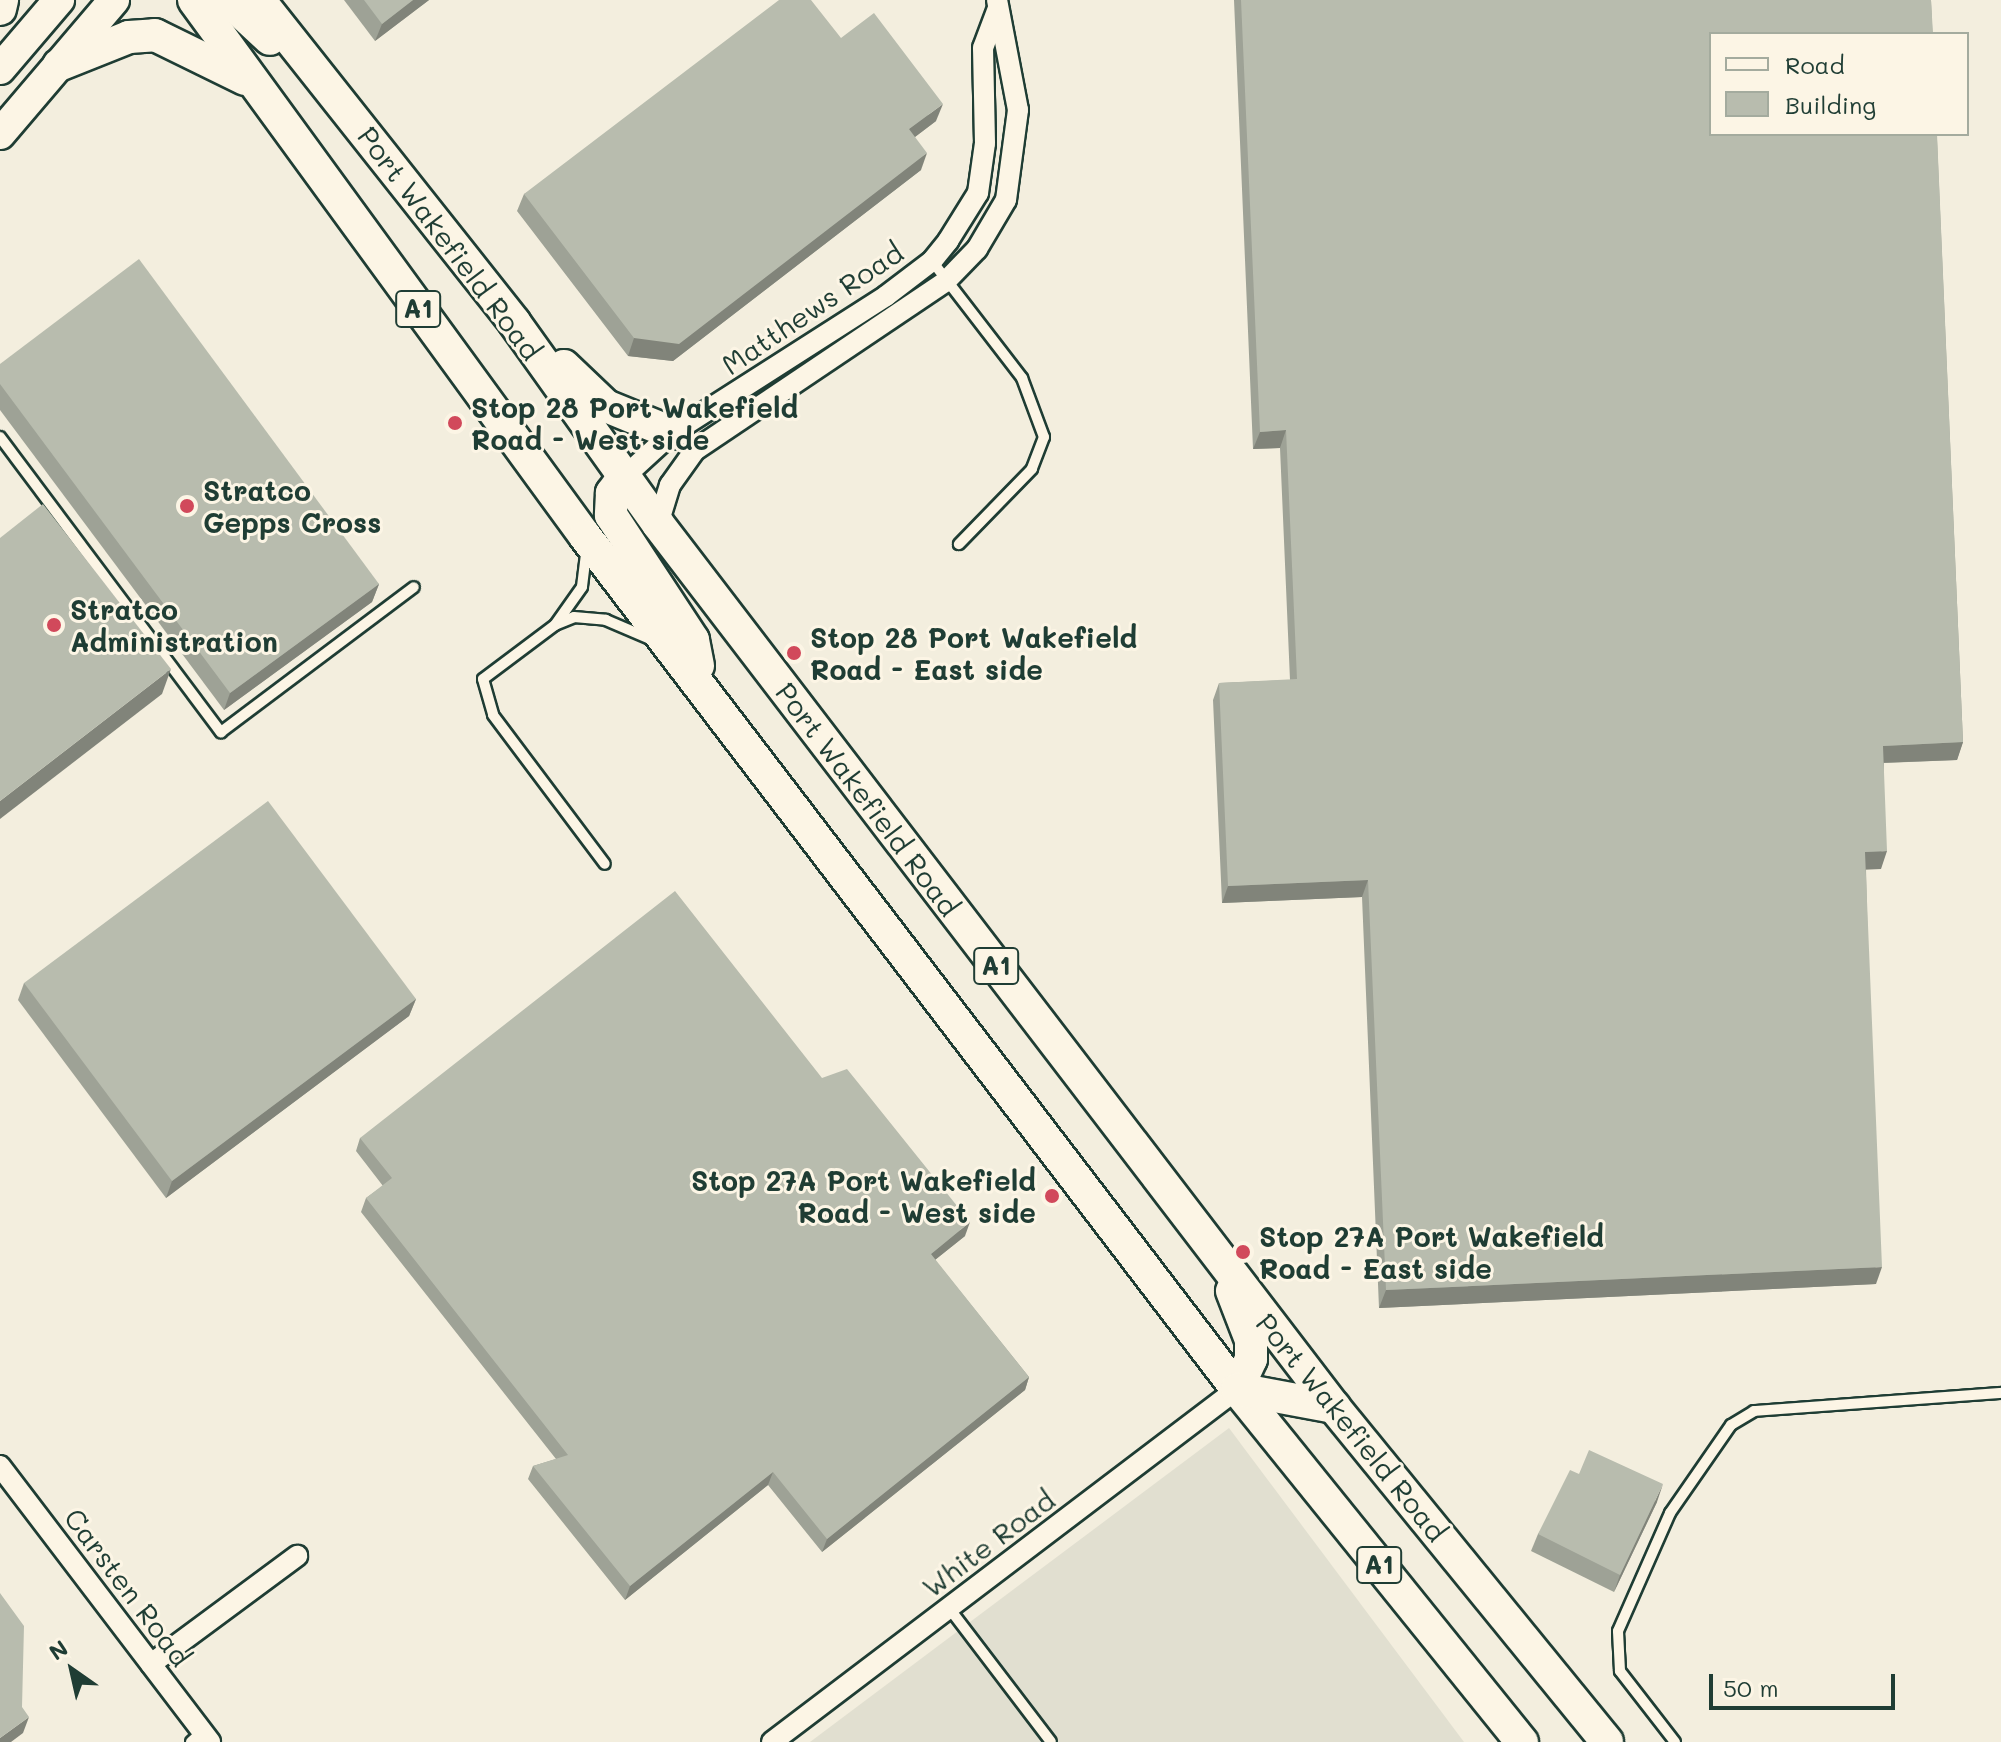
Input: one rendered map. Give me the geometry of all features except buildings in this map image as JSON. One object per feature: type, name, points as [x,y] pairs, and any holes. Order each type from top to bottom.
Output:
[{"type":"highway","points":[[0,9],[2,0]]},
{"type":"highway","name":"A1","points":[[194,0],[585,536],[1237,1389],[1522,1742]]},
{"type":"highway","points":[[228,0],[353,117]]},
{"type":"highway","name":"Port Wakefield Road","points":[[259,0],[514,322],[623,478],[1334,1407],[1607,1742]]},
{"type":"highway","points":[[59,65],[129,37],[155,35],[252,82]]},
{"type":"highway","points":[[514,322],[596,399],[672,433]]},
{"type":"highway","points":[[623,478],[612,493],[611,515],[693,640],[701,685]]},
{"type":"highway","points":[[1223,1263],[1251,1340],[1251,1359],[1237,1389],[1334,1407]]},
{"type":"main road","points":[[0,69],[59,0]]},
{"type":"main road","points":[[0,134],[114,0]]},
{"type":"street","name":"Matthews Road","points":[[623,478],[672,433],[932,261],[978,193],[985,143],[983,48],[998,4]]},
{"type":"street","name":"Matthews Road","points":[[658,524],[670,485],[695,450],[945,282],[977,249],[1006,200],[1018,110],[998,4]]},
{"type":"street","name":"White Road","points":[[772,1742],[1237,1389]]},
{"type":"street","name":"Carsten Road","points":[[0,1466],[151,1664],[201,1738]]},
{"type":"street","points":[[151,1664],[297,1556]]},
{"type":"lane","points":[[932,261],[945,282],[1022,378],[1044,437],[1032,469],[959,544]]},
{"type":"lane","points":[[0,437],[221,732],[414,587]]},
{"type":"lane","points":[[555,625],[582,587],[585,536]]},
{"type":"lane","points":[[605,864],[493,715],[483,679],[555,625],[574,617],[606,620],[671,645]]},
{"type":"lane","points":[[1675,1742],[1620,1671],[1618,1631],[1670,1513],[1731,1425],[1754,1411],[2001,1393]]},
{"type":"lane","points":[[949,1608],[1051,1742]]},
{"type":"shaded area","points":[[1229,1428],[1464,1742],[810,1742]]},
{"type":"place","name":"Stop 28 Port Wakefield Road - West side","points":[[455,423]]},
{"type":"place","name":"Stratco Gepps Cross","points":[[187,506]]},
{"type":"place","name":"Stratco Administration","points":[[54,625]]},
{"type":"place","name":"Stop 28 Port Wakefield Road - East side","points":[[794,653]]},
{"type":"place","name":"Stop 27A Port Wakefield Road - West side","points":[[1052,1196]]},
{"type":"place","name":"Stop 27A Port Wakefield Road - East side","points":[[1243,1252]]}]
